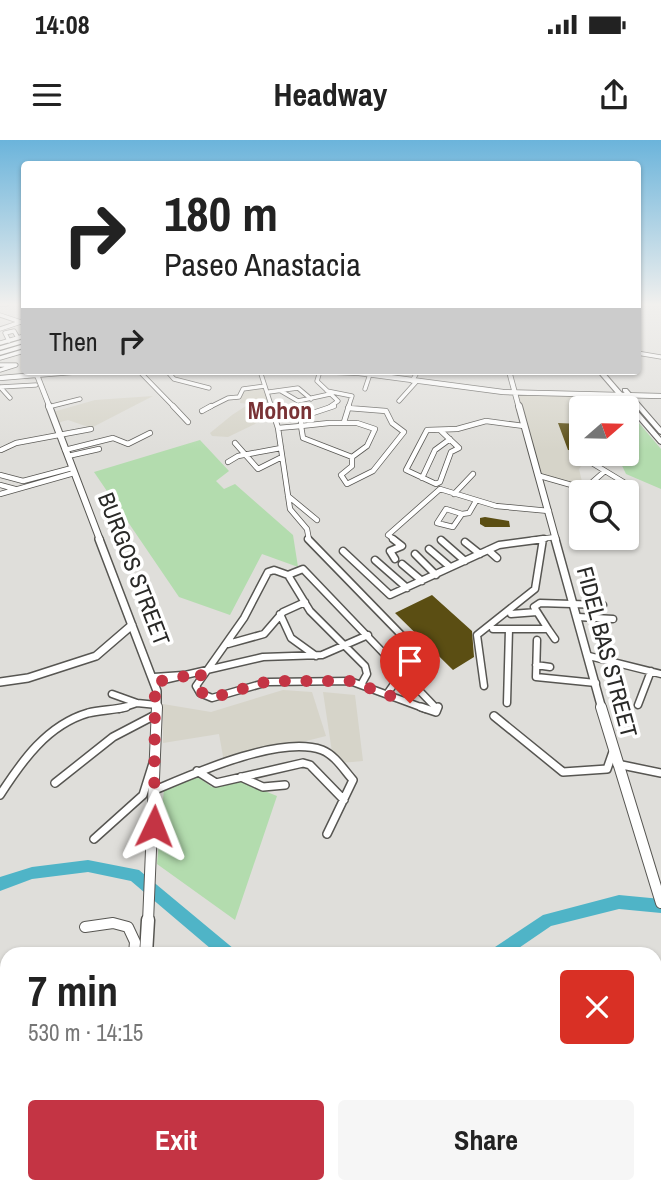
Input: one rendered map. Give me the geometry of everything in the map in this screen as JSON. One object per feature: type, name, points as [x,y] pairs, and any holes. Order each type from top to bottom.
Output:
[{"type":"highway","points":[[603,375],[661,442]]},
{"type":"highway","points":[[612,375],[661,432]]},
{"type":"street","points":[[641,354],[661,357]]},
{"type":"street","points":[[0,368],[16,365],[2,378]]},
{"type":"street","points":[[0,368],[8,370]]},
{"type":"street","points":[[0,368],[2,378]]},
{"type":"street","points":[[2,378],[28,375]]},
{"type":"street","points":[[25,386],[36,375]]},
{"type":"street","name":"BURGOS STREET","points":[[37,375],[154,680],[157,710],[156,756],[146,947]]},
{"type":"street","points":[[143,375],[188,422]]},
{"type":"street","points":[[170,375],[174,379],[209,388]]},
{"type":"street","points":[[261,375],[278,428],[290,509],[307,529],[307,538],[414,648]]},
{"type":"street","points":[[319,375],[317,381],[338,401],[335,406],[301,417],[303,438],[352,457]]},
{"type":"street","points":[[365,389],[370,375]]},
{"type":"street","points":[[395,375],[414,381],[516,393],[661,396]]},
{"type":"street","points":[[399,401],[416,375]]},
{"type":"street","name":"FIDEL BAS STREET","points":[[510,375],[617,764],[661,902]]},
{"type":"street","points":[[17,386],[24,393]]},
{"type":"street","points":[[0,387],[36,386]]},
{"type":"street","points":[[202,411],[228,398],[239,397],[243,388],[265,386]]},
{"type":"street","points":[[0,387],[10,398]]},
{"type":"street","points":[[270,392],[298,388],[310,399]]},
{"type":"street","points":[[281,391],[298,401],[328,393],[352,396],[344,422]]},
{"type":"street","points":[[48,407],[80,399]]},
{"type":"street","points":[[348,408],[386,411],[392,423],[404,432],[389,457],[355,482],[347,484],[341,475],[352,466],[352,457]]},
{"type":"street","points":[[441,431],[459,448],[451,452],[440,483],[406,470],[427,430],[457,429],[488,421],[524,426]]},
{"type":"street","points":[[278,428],[344,422],[370,424],[375,429],[367,446],[352,457]]},
{"type":"street","points":[[1,450],[16,443],[91,429]]},
{"type":"street","points":[[422,478],[435,452],[457,429]]},
{"type":"street","points":[[67,453],[113,438],[128,444],[150,433]]},
{"type":"street","points":[[235,443],[259,470],[282,457]]},
{"type":"street","points":[[418,447],[450,457]]},
{"type":"street","points":[[228,462],[245,455],[281,448]]},
{"type":"street","points":[[67,453],[99,449]]},
{"type":"street","points":[[597,466],[616,480]]},
{"type":"street","points":[[0,475],[23,481],[73,471]]},
{"type":"street","points":[[0,494],[73,471]]},
{"type":"street","points":[[595,480],[605,471]]},
{"type":"street","points":[[454,494],[473,474]]},
{"type":"street","points":[[540,476],[569,484]]},
{"type":"street","points":[[52,479],[54,490]]},
{"type":"street","points":[[37,483],[39,493]]},
{"type":"street","points":[[0,485],[16,489]]},
{"type":"street","points":[[395,559],[390,551],[402,546],[388,535],[440,489],[496,506],[549,511]]},
{"type":"street","points":[[287,495],[317,520]]},
{"type":"street","points":[[463,514],[450,528],[437,523],[446,509],[463,514],[470,513],[476,501]]},
{"type":"street","points":[[343,551],[390,595],[499,545],[556,537]]},
{"type":"street","points":[[484,686],[477,635],[535,589],[542,539]]},
{"type":"street","points":[[441,540],[465,561]]},
{"type":"street","points":[[465,542],[480,554]]},
{"type":"street","points":[[429,549],[450,567]]},
{"type":"street","points":[[488,550],[497,558]]},
{"type":"street","points":[[415,554],[436,575]]},
{"type":"street","points":[[375,560],[407,588]]},
{"type":"street","points":[[402,564],[422,581]]},
{"type":"street","points":[[274,570],[288,575],[306,570],[438,707],[438,711],[434,712],[362,683],[268,681],[212,698],[197,690],[202,673],[244,618],[268,572],[274,570]]},
{"type":"street","points":[[288,575],[290,584],[305,603],[365,666],[367,674],[362,683]]},
{"type":"street","points":[[226,645],[264,634],[280,614],[305,603]]},
{"type":"street","points":[[555,639],[534,607],[540,603],[603,605]]},
{"type":"street","points":[[511,614],[537,611]]},
{"type":"street","points":[[280,614],[292,638],[316,656]]},
{"type":"street","points":[[578,617],[614,619]]},
{"type":"street","points":[[0,682],[28,678],[96,656],[132,625]]},
{"type":"street","points":[[493,629],[548,629]]},
{"type":"street","points":[[507,704],[509,629]]},
{"type":"street","points":[[154,680],[202,673],[263,657],[316,656],[368,635]]},
{"type":"street","points":[[537,640],[536,677],[596,683]]},
{"type":"street","points":[[589,656],[661,674]]},
{"type":"street","points":[[536,665],[550,667]]},
{"type":"street","points":[[387,694],[403,671]]},
{"type":"street","points":[[638,705],[651,671]]},
{"type":"street","points":[[112,694],[157,710]]},
{"type":"street","points":[[0,795],[16,769],[56,728],[85,713],[115,712],[138,704]]},
{"type":"street","points":[[55,783],[124,730],[157,710]]},
{"type":"street","points":[[494,716],[563,772],[607,769],[614,749]]},
{"type":"street","points":[[155,790],[197,771],[302,745],[324,750],[354,780],[327,834]]},
{"type":"street","points":[[94,839],[143,795],[149,770],[156,756]]},
{"type":"street","points":[[197,771],[216,783],[303,763],[310,765],[344,800]]},
{"type":"street","points":[[617,764],[661,773]]},
{"type":"street","points":[[241,777],[263,787],[285,785]]},
{"type":"street","points":[[85,927],[105,922],[127,926],[134,935],[134,947]]},
{"type":"shaded area","points":[[264,387],[273,414],[265,415],[265,419],[228,437],[212,436],[210,433],[249,404],[240,403],[242,389]]},
{"type":"shaded area","points":[[518,395],[597,395],[569,396],[569,466],[581,466],[579,469],[582,480],[569,480],[569,486],[542,479]]},
{"type":"shaded area","points":[[153,396],[91,428],[68,420],[57,423],[53,412],[95,400]]},
{"type":"shaded area","points":[[283,690],[312,692],[326,736],[224,762],[219,734],[163,743],[163,704],[211,712]]},
{"type":"shaded area","points":[[323,692],[355,695],[363,761],[341,763],[332,752]]},
{"type":"green space","points":[[639,423],[661,449],[661,489],[626,474],[622,466],[639,466]]},
{"type":"green space","points":[[200,440],[229,471],[216,481],[224,489],[235,484],[293,535],[298,567],[262,554],[230,615],[179,597],[94,472]]},
{"type":"green space","points":[[195,775],[212,787],[237,780],[277,796],[235,920],[157,864],[164,789]]},
{"type":"building","points":[[558,423],[569,423],[568,450]]},
{"type":"building","points":[[480,518],[509,521],[510,527],[485,527],[480,524]]},
{"type":"building","points":[[432,595],[472,631],[474,657],[453,670],[395,613]]},
{"type":"waterway","points":[[0,884],[32,873],[88,866],[134,875],[221,947]]},
{"type":"waterway","points":[[508,947],[548,920],[619,902],[661,906]]},
{"type":"district","name":"Mohon","points":[[280,411]]},
{"type":"route","points":[[154,826],[157,749],[155,682],[202,673],[197,690],[203,696],[212,698],[268,681],[350,681],[362,683],[410,703]]}]
